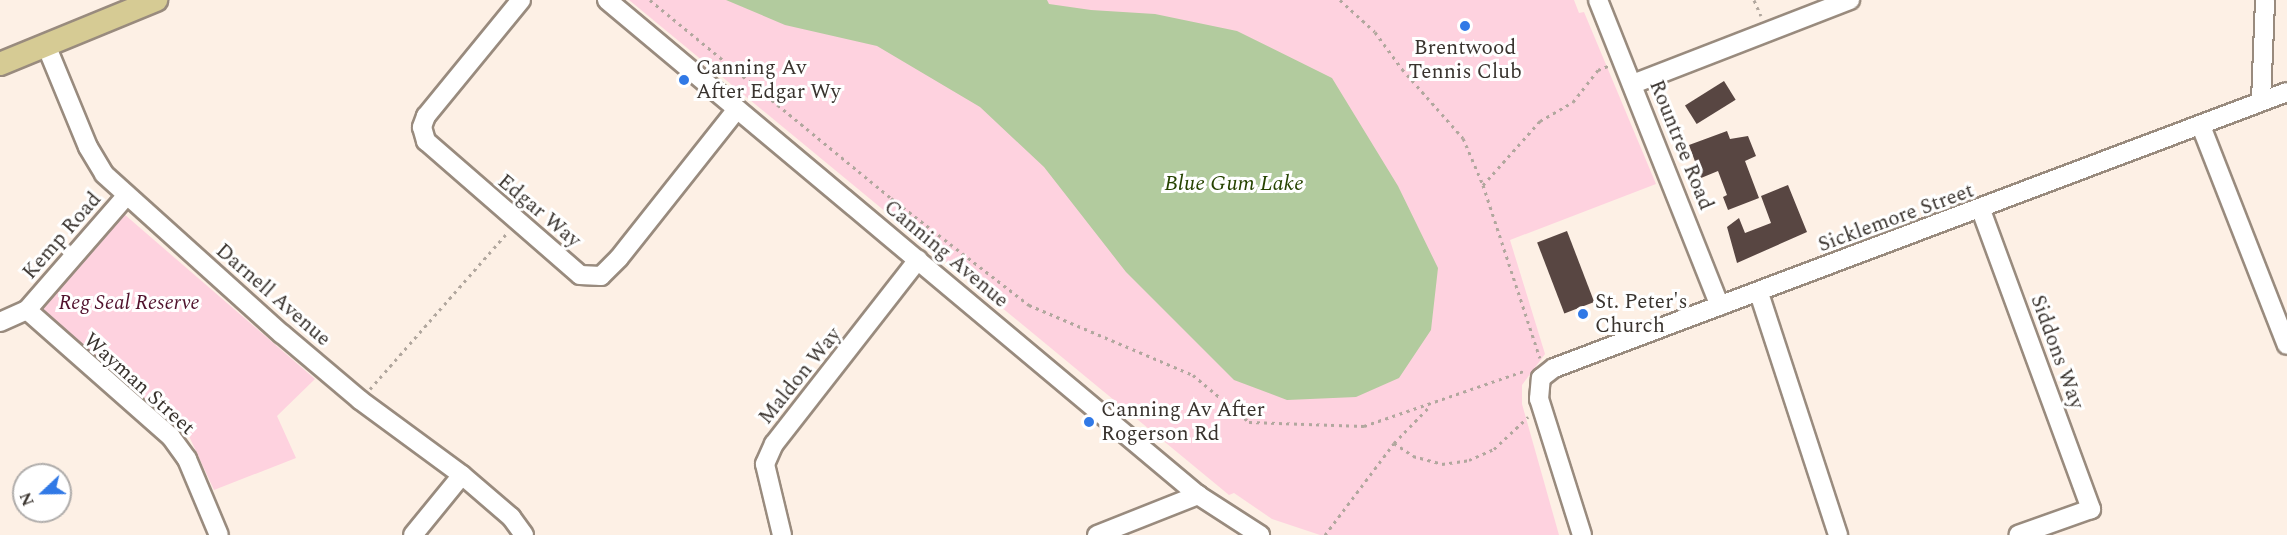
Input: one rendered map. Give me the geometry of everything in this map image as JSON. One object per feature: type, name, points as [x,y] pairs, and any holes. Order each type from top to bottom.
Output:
[{"type":"main road","points":[[0,64],[156,0]]},
{"type":"street","name":"Edgar Way","points":[[521,0],[426,116],[423,128],[426,141],[580,275],[601,276],[737,109]]},
{"type":"street","name":"Canning Avenue","points":[[607,0],[1198,495],[1260,535]]},
{"type":"street","name":"Rountree Road","points":[[1598,0],[1720,306]]},
{"type":"street","points":[[1633,84],[1850,0]]},
{"type":"street","points":[[2261,101],[2265,0]]},
{"type":"street","name":"Darnell Avenue","points":[[46,45],[88,147],[104,174],[360,400],[462,475],[511,517],[524,535]]},
{"type":"street","name":"Sicklemore Street","points":[[1536,406],[1541,378],[1554,368],[1981,210],[2287,92]]},
{"type":"street","points":[[2201,126],[2287,345]]},
{"type":"street","name":"Kemp Road","points":[[0,322],[27,310],[127,195]]},
{"type":"street","name":"Siddons Way","points":[[1981,210],[2098,510],[2018,535]]},
{"type":"street","name":"Maldon Way","points":[[782,535],[765,464],[774,444],[918,260]]},
{"type":"street","points":[[1759,293],[1838,535]]},
{"type":"street","name":"Wayman Street","points":[[27,310],[171,437],[188,459],[219,535]]},
{"type":"street","points":[[1536,406],[1582,535]]},
{"type":"street","points":[[413,535],[462,475]]},
{"type":"street","points":[[1097,535],[1198,495]]},
{"type":"path","points":[[650,0],[891,198],[1029,305],[1193,375],[1249,422],[1364,426],[1431,405],[1531,368]]},
{"type":"path","points":[[1340,0],[1375,32],[1402,69],[1462,138],[1483,185],[1540,357],[1537,362]]},
{"type":"path","points":[[1483,185],[1540,121],[1573,102],[1598,70],[1622,59]]},
{"type":"path","points":[[360,400],[517,222]]},
{"type":"path","points":[[1325,535],[1394,443],[1431,405]]},
{"type":"path","points":[[1394,443],[1413,456],[1442,464],[1469,460],[1494,449],[1536,406]]},
{"type":"green space","points":[[629,0],[1574,0],[1579,13],[1584,12],[1656,184],[1510,240],[1545,354],[1522,385],[1522,404],[1559,535],[1320,535],[1272,519],[1234,493],[1229,495]]},
{"type":"green space","name":"Reg Seal Reserve","points":[[124,214],[315,379],[277,416],[296,458],[214,490],[188,434],[36,309]]},
{"type":"water","name":"Blue Gum Lake","points":[[726,0],[1047,0],[1049,4],[1091,10],[1155,14],[1237,31],[1332,78],[1398,186],[1438,268],[1431,330],[1399,378],[1356,397],[1287,400],[1234,380],[1126,272],[1044,167],[980,107],[877,46],[785,25]]},
{"type":"building","points":[[1724,81],[1736,100],[1697,124],[1685,105]]},
{"type":"building","points":[[1727,131],[1730,139],[1748,136],[1756,156],[1745,161],[1759,198],[1728,210],[1723,197],[1727,195],[1718,171],[1701,178],[1689,145]]},
{"type":"building","points":[[1788,185],[1807,232],[1737,263],[1727,227],[1739,218],[1745,233],[1771,223],[1761,196]]},
{"type":"building","points":[[1567,231],[1594,302],[1564,313],[1537,242]]},
{"type":"place","name":"Brentwood Tennis Club","points":[[1465,26]]},
{"type":"place","name":"Canning Av After Edgar Wy","points":[[684,80]]},
{"type":"place","name":"St. Peter's Church","points":[[1583,314]]},
{"type":"place","name":"Canning Av After Rogerson Rd","points":[[1089,422]]}]
